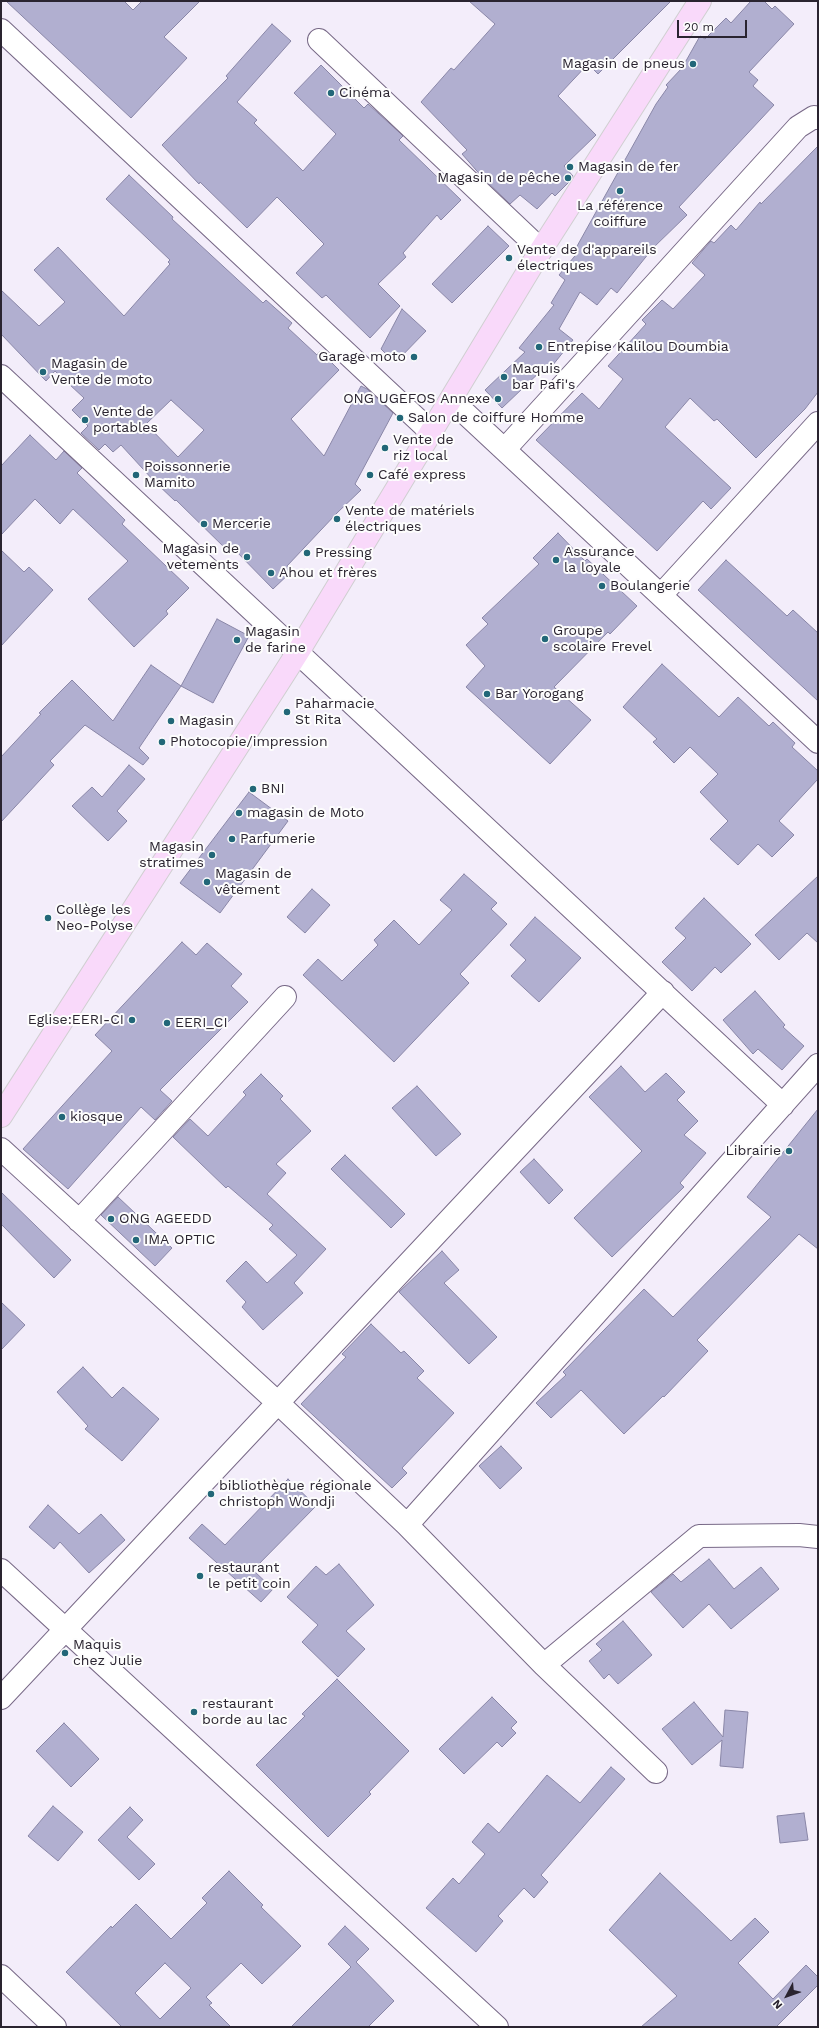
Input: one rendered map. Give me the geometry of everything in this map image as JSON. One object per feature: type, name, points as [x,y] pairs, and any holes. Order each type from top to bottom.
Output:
[{"type":"main road","points":[[1,1116],[298,652],[541,250],[700,1]]},
{"type":"street","points":[[1,30],[431,432]]},
{"type":"street","points":[[319,40],[541,250]]},
{"type":"street","points":[[505,449],[798,127],[814,117],[818,118]]},
{"type":"street","points":[[1,376],[783,1104]]},
{"type":"street","points":[[451,400],[818,742]]},
{"type":"street","points":[[661,595],[818,423]]},
{"type":"street","points":[[1,1698],[663,992]]},
{"type":"street","points":[[79,1221],[285,997]]},
{"type":"street","points":[[407,1525],[818,1065]]},
{"type":"street","points":[[1,1149],[277,1402],[407,1525],[544,1665],[656,1772]]},
{"type":"street","points":[[544,1665],[699,1536],[799,1535],[818,1537]]},
{"type":"street","points":[[1,1570],[488,2024]]},
{"type":"street","points":[[1,1976],[55,2027]]},
{"type":"building","points":[[6,1],[124,1],[133,10],[142,1],[200,1],[164,37],[187,58],[131,118]]},
{"type":"building","points":[[469,1],[671,1],[598,74],[588,64],[558,96],[596,135],[564,166],[573,176],[571,180],[555,196],[552,193],[537,209],[520,195],[510,204],[483,178],[462,154],[467,150],[421,102],[451,68],[454,70],[495,24]]},
{"type":"building","points":[[751,1],[764,1],[772,9],[775,6],[794,24],[749,72],[758,80],[753,86],[774,105],[679,207],[687,215],[653,248],[617,293],[611,288],[597,305],[580,292],[559,329],[573,340],[548,371],[544,368],[502,408],[485,390],[525,352],[519,348],[554,305],[551,303],[565,280],[559,275],[579,251],[576,248],[656,104],[668,87],[666,85],[682,68],[700,36],[705,39],[726,18],[731,23]]},
{"type":"building","points":[[272,24],[291,41],[237,102],[257,120],[254,123],[303,171],[336,134],[294,93],[321,65],[364,108],[368,104],[400,133],[403,136],[399,140],[461,200],[441,220],[437,215],[403,253],[406,257],[378,284],[400,306],[370,338],[326,295],[322,298],[296,273],[324,244],[277,197],[247,228],[200,182],[199,184],[162,145],[228,78],[226,76]]},
{"type":"building","points":[[818,146],[818,392],[805,409],[756,458],[717,419],[714,421],[690,398],[665,427],[731,488],[711,509],[703,501],[657,551],[536,440],[582,393],[599,409],[623,379],[608,366],[646,324],[642,320],[662,300],[673,309],[705,275],[692,263],[711,241],[714,243],[731,225],[736,230],[760,202],[761,204]]},
{"type":"building","points":[[129,175],[173,217],[172,219],[263,303],[266,300],[292,323],[288,328],[317,355],[320,351],[339,370],[291,419],[324,456],[361,386],[367,389],[393,413],[355,484],[361,490],[287,566],[292,571],[273,589],[233,548],[229,552],[176,500],[175,501],[154,481],[121,445],[113,452],[105,444],[99,450],[81,433],[88,426],[72,410],[84,398],[55,371],[46,381],[1,334],[1,290],[39,326],[65,302],[34,270],[58,247],[124,316],[170,264],[168,262],[170,260],[106,199]],"holes":[[[171,400],[204,430],[178,457],[146,424]]]},
{"type":"building","points":[[488,226],[509,246],[452,303],[432,284]]},
{"type":"building","points":[[402,309],[426,331],[395,363],[381,349]]},
{"type":"building","points":[[30,435],[56,460],[64,451],[82,468],[77,473],[125,520],[122,524],[189,588],[166,611],[168,614],[134,647],[88,599],[128,561],[73,509],[60,524],[35,499],[1,535],[1,466]]},
{"type":"building","points":[[558,533],[585,561],[587,559],[637,606],[610,634],[608,632],[554,687],[591,720],[550,764],[466,687],[485,666],[466,645],[488,624],[482,618],[539,564],[533,558]]},
{"type":"building","points":[[1,550],[24,572],[29,567],[53,590],[1,646]]},
{"type":"building","points":[[726,560],[787,616],[793,610],[818,633],[818,701],[698,590]]},
{"type":"building","points":[[217,619],[249,636],[213,703],[181,686]]},
{"type":"building","points":[[662,664],[719,717],[738,697],[769,726],[773,722],[795,743],[792,747],[818,771],[818,779],[779,821],[794,835],[772,857],[758,844],[738,865],[710,839],[728,821],[700,792],[718,774],[690,747],[674,763],[653,742],[657,739],[623,707]]},
{"type":"building","points":[[151,665],[181,686],[139,748],[149,758],[143,765],[85,725],[50,761],[54,765],[1,822],[1,757],[41,714],[39,713],[72,680],[113,721]]},
{"type":"building","points":[[129,765],[145,779],[117,811],[127,821],[108,841],[72,806],[92,787],[102,797]]},
{"type":"building","points":[[249,792],[288,821],[220,913],[180,883]]},
{"type":"building","points":[[464,874],[497,903],[491,909],[507,924],[460,974],[469,983],[394,1062],[303,975],[318,959],[342,981],[378,945],[374,940],[394,920],[419,945],[452,910],[440,900]]},
{"type":"building","points":[[818,876],[818,943],[807,933],[779,960],[755,935]]},
{"type":"building","points":[[312,889],[330,905],[305,933],[287,917]]},
{"type":"building","points":[[704,898],[751,944],[721,973],[715,967],[692,991],[662,962],[686,938],[675,928]]},
{"type":"building","points":[[535,917],[581,958],[539,1002],[511,976],[526,960],[510,945]]},
{"type":"building","points":[[182,942],[196,955],[207,943],[242,974],[231,986],[248,1002],[160,1090],[172,1101],[155,1120],[141,1107],[68,1189],[23,1149],[112,1051],[95,1035]]},
{"type":"building","points":[[755,991],[785,1025],[783,1027],[804,1046],[782,1070],[758,1049],[753,1054],[723,1020]]},
{"type":"building","points":[[621,1066],[645,1092],[666,1073],[685,1092],[677,1100],[698,1121],[684,1135],[706,1153],[680,1183],[684,1187],[612,1257],[574,1218],[642,1151],[589,1097]]},
{"type":"building","points":[[261,1074],[283,1096],[280,1099],[311,1131],[276,1164],[286,1173],[267,1194],[326,1249],[294,1283],[303,1293],[263,1330],[242,1307],[246,1302],[226,1281],[246,1261],[267,1283],[297,1255],[269,1229],[273,1225],[228,1186],[226,1188],[173,1137],[190,1119],[208,1136],[246,1095],[243,1092]]},
{"type":"building","points":[[417,1086],[461,1134],[436,1156],[392,1108]]},
{"type":"building","points":[[818,1109],[818,1249],[799,1234],[697,1340],[708,1351],[664,1397],[663,1396],[624,1434],[581,1390],[551,1418],[536,1403],[566,1375],[563,1372],[644,1289],[673,1317],[771,1217],[747,1197]]},
{"type":"building","points":[[345,1155],[405,1214],[391,1228],[331,1169]]},
{"type":"building","points":[[534,1159],[563,1190],[549,1204],[520,1172]]},
{"type":"building","points":[[1,1192],[71,1260],[54,1278],[1,1224]]},
{"type":"building","points":[[118,1197],[172,1248],[155,1266],[101,1215]]},
{"type":"building","points":[[442,1251],[459,1270],[444,1283],[497,1337],[469,1364],[399,1292]]},
{"type":"building","points":[[1,1302],[25,1325],[1,1350]]},
{"type":"building","points":[[371,1324],[401,1353],[404,1351],[424,1371],[417,1378],[454,1413],[402,1468],[407,1473],[392,1488],[301,1404],[346,1357],[342,1354]]},
{"type":"building","points":[[83,1367],[112,1398],[123,1387],[159,1419],[122,1461],[85,1429],[88,1426],[57,1392]]},
{"type":"building","points":[[501,1446],[522,1468],[500,1489],[479,1466]]},
{"type":"building","points":[[288,1479],[316,1506],[253,1570],[273,1589],[261,1602],[189,1538],[202,1524],[225,1545]]},
{"type":"building","points":[[48,1505],[79,1534],[101,1514],[125,1540],[89,1573],[60,1542],[54,1549],[29,1527]]},
{"type":"building","points":[[709,1559],[734,1589],[761,1567],[779,1589],[731,1629],[709,1604],[683,1628],[651,1592],[673,1574],[681,1582]]},
{"type":"building","points":[[339,1564],[374,1605],[346,1631],[365,1649],[338,1677],[302,1642],[318,1625],[287,1597],[316,1566],[326,1575]]},
{"type":"building","points":[[623,1621],[652,1655],[618,1684],[609,1674],[604,1679],[589,1661],[602,1650],[596,1644]]},
{"type":"building","points":[[337,1679],[409,1751],[369,1792],[371,1794],[328,1837],[256,1765],[305,1716],[302,1714]]},
{"type":"building","points":[[492,1697],[517,1722],[511,1728],[516,1733],[502,1747],[497,1742],[464,1774],[439,1749]]},
{"type":"building","points":[[694,1702],[723,1737],[725,1710],[748,1712],[743,1768],[720,1766],[722,1740],[692,1765],[662,1729]]},
{"type":"building","points":[[64,1723],[99,1759],[71,1787],[36,1751]]},
{"type":"building","points":[[611,1767],[625,1779],[541,1875],[548,1882],[534,1898],[524,1888],[498,1916],[503,1921],[476,1952],[426,1908],[453,1878],[459,1884],[485,1854],[472,1842],[488,1823],[499,1833],[547,1775],[580,1803]]},
{"type":"building","points":[[53,1806],[83,1832],[58,1861],[28,1836]]},
{"type":"building","points":[[130,1807],[143,1820],[127,1837],[155,1864],[139,1880],[98,1840]]},
{"type":"building","points":[[804,1813],[808,1840],[780,1843],[777,1816]]},
{"type":"building","points":[[229,1871],[263,1905],[261,1907],[301,1946],[262,1984],[241,1963],[206,1997],[212,2003],[209,2005],[231,2027],[122,2027],[66,1972],[111,1926],[112,1928],[136,1904],[171,1939],[207,1903],[202,1898]],"holes":[[[165,1963],[191,1988],[160,2019],[135,1993]]]},
{"type":"building","points":[[660,1873],[731,1941],[755,1918],[769,1932],[738,1963],[773,1999],[806,1965],[818,1977],[818,1985],[776,2027],[641,2027],[677,1996],[609,1930]]},
{"type":"building","points":[[345,1926],[369,1949],[356,1962],[394,2001],[368,2027],[291,2027],[351,1967],[328,1944]]},
{"type":"place","name":"Magasin de pneus","points":[[693,64]]},
{"type":"place","name":"Cinéma","points":[[331,93]]},
{"type":"place","name":"Magasin de fer","points":[[570,167]]},
{"type":"place","name":"Magasin de pêche","points":[[568,178]]},
{"type":"place","name":"La référence coiffure","points":[[620,191]]},
{"type":"place","name":"Vente de d'appareils électriques","points":[[509,258]]},
{"type":"place","name":"Entrepise Kalilou Doumbia","points":[[539,347]]},
{"type":"place","name":"Garage moto","points":[[414,357]]},
{"type":"place","name":"Magasin de Vente de moto","points":[[43,372]]},
{"type":"place","name":"Maquis bar Pafi's","points":[[504,377]]},
{"type":"place","name":"ONG UGEFOS Annexe","points":[[498,399]]},
{"type":"place","name":"Salon de coiffure Homme","points":[[400,418]]},
{"type":"place","name":"Vente de portables","points":[[85,420]]},
{"type":"place","name":"Vente de riz local","points":[[385,448]]},
{"type":"place","name":"Poissonnerie Mamito","points":[[136,475]]},
{"type":"place","name":"Café express","points":[[370,475]]},
{"type":"place","name":"Vente de matériels électriques","points":[[337,519]]},
{"type":"place","name":"Mercerie","points":[[204,524]]},
{"type":"place","name":"Pressing","points":[[307,553]]},
{"type":"place","name":"Magasin de vetements","points":[[247,557]]},
{"type":"place","name":"Assurance la loyale","points":[[556,560]]},
{"type":"place","name":"Ahou et frères","points":[[271,573]]},
{"type":"place","name":"Boulangerie","points":[[602,586]]},
{"type":"place","name":"Groupe scolaire Frevel","points":[[545,639]]},
{"type":"place","name":"Magasin de farine","points":[[237,640]]},
{"type":"place","name":"Bar Yorogang","points":[[487,694]]},
{"type":"place","name":"Paharmacie St Rita","points":[[287,712]]},
{"type":"place","name":"Magasin","points":[[171,721]]},
{"type":"place","name":"Photocopie/impression","points":[[162,742]]},
{"type":"place","name":"BNI","points":[[253,789]]},
{"type":"place","name":"magasin de Moto","points":[[239,813]]},
{"type":"place","name":"Parfumerie","points":[[232,839]]},
{"type":"place","name":"Magasin stratimes","points":[[212,855]]},
{"type":"place","name":"Magasin de vêtement","points":[[207,882]]},
{"type":"place","name":"Collège les Neo-Polyse","points":[[48,918]]},
{"type":"place","name":"Eglise:EERI-CI","points":[[132,1020]]},
{"type":"place","name":"EERI_CI","points":[[167,1023]]},
{"type":"place","name":"kiosque","points":[[62,1117]]},
{"type":"place","name":"Librairie","points":[[789,1151]]},
{"type":"place","name":"ONG AGEEDD","points":[[111,1219]]},
{"type":"place","name":"IMA OPTIC","points":[[136,1240]]},
{"type":"place","name":"bibliothèque régionale christoph Wondji","points":[[211,1494]]},
{"type":"place","name":"restaurant le petit coin","points":[[200,1576]]},
{"type":"place","name":"Maquis chez Julie","points":[[65,1653]]},
{"type":"place","name":"restaurant borde au lac","points":[[194,1712]]}]
